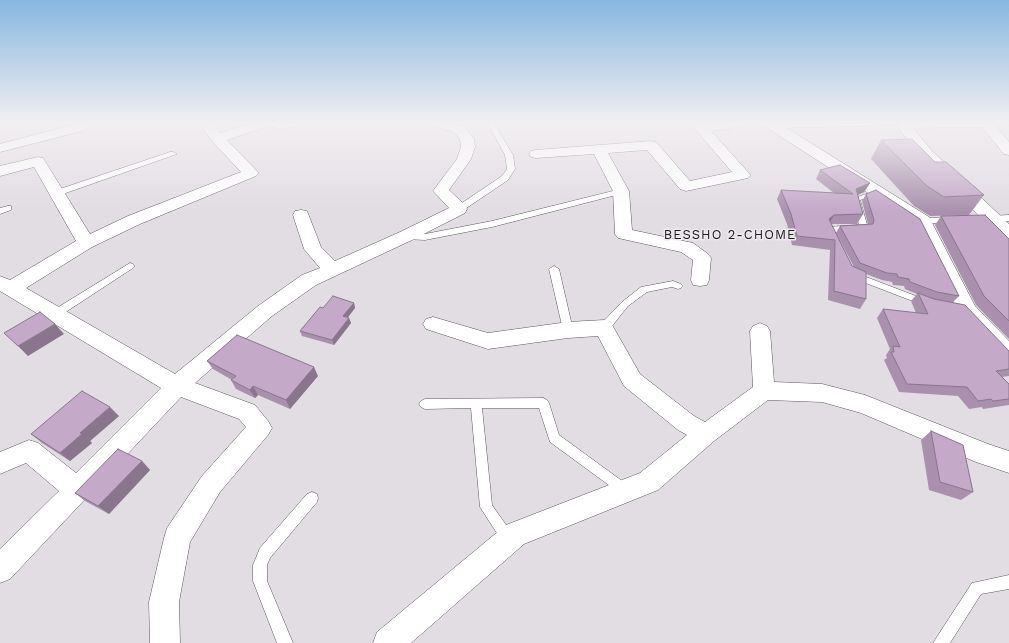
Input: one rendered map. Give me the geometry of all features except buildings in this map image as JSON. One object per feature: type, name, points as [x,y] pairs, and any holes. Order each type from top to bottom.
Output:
[{"type":"street","points":[[5,286],[86,243],[134,220],[252,173],[231,152]]},
{"type":"street","points":[[0,569],[177,386],[226,342],[284,297],[309,280],[406,236],[459,209],[441,191],[464,159],[466,152]]},
{"type":"street","points":[[536,154],[561,152]]},
{"type":"street","points":[[601,152],[621,191],[624,234],[687,247],[702,258],[700,280]]},
{"type":"street","points":[[657,152],[686,186],[744,175],[723,152]]},
{"type":"street","points":[[815,152],[922,221],[960,309],[1009,354]]},
{"type":"street","points":[[924,152],[984,219],[1009,235]]},
{"type":"street","points":[[0,171],[38,161],[86,243]]},
{"type":"street","points":[[301,215],[313,249],[333,270]]},
{"type":"street","points":[[5,286],[177,386],[247,412],[260,428],[211,484],[177,538],[164,602],[165,643]]},
{"type":"street","points":[[433,324],[488,341],[568,330],[604,328],[632,380],[686,423],[706,434]]},
{"type":"street","points":[[760,331],[764,391]]},
{"type":"street","points":[[388,643],[515,534],[649,482],[706,434],[764,391],[822,392],[865,405],[985,454],[1009,462]]},
{"type":"street","points":[[0,463],[29,451],[77,490]]},
{"type":"lane","points":[[459,209],[505,178],[511,169],[506,152]]},
{"type":"lane","points":[[57,193],[173,154]]},
{"type":"lane","points":[[406,236],[425,237],[492,224],[621,191]]},
{"type":"lane","points":[[838,248],[829,229],[864,228],[856,198],[877,192]]},
{"type":"lane","points":[[984,219],[1009,218]]},
{"type":"lane","points":[[922,221],[961,220]]},
{"type":"lane","points":[[55,314],[130,266]]},
{"type":"lane","points":[[847,267],[850,273],[930,304],[937,305]]},
{"type":"lane","points":[[554,269],[568,330]]},
{"type":"lane","points":[[604,328],[625,304],[644,289],[672,284],[678,286]]},
{"type":"lane","points":[[425,404],[543,403],[554,438],[626,491]]},
{"type":"lane","points":[[476,404],[486,507],[509,540]]},
{"type":"lane","points":[[285,643],[260,581],[260,565],[266,553],[312,498]]},
{"type":"lane","points":[[941,643],[977,588],[1009,582]]},
{"type":"district","name":"BESSHO 2-CHOME","points":[[730,235]]}]
